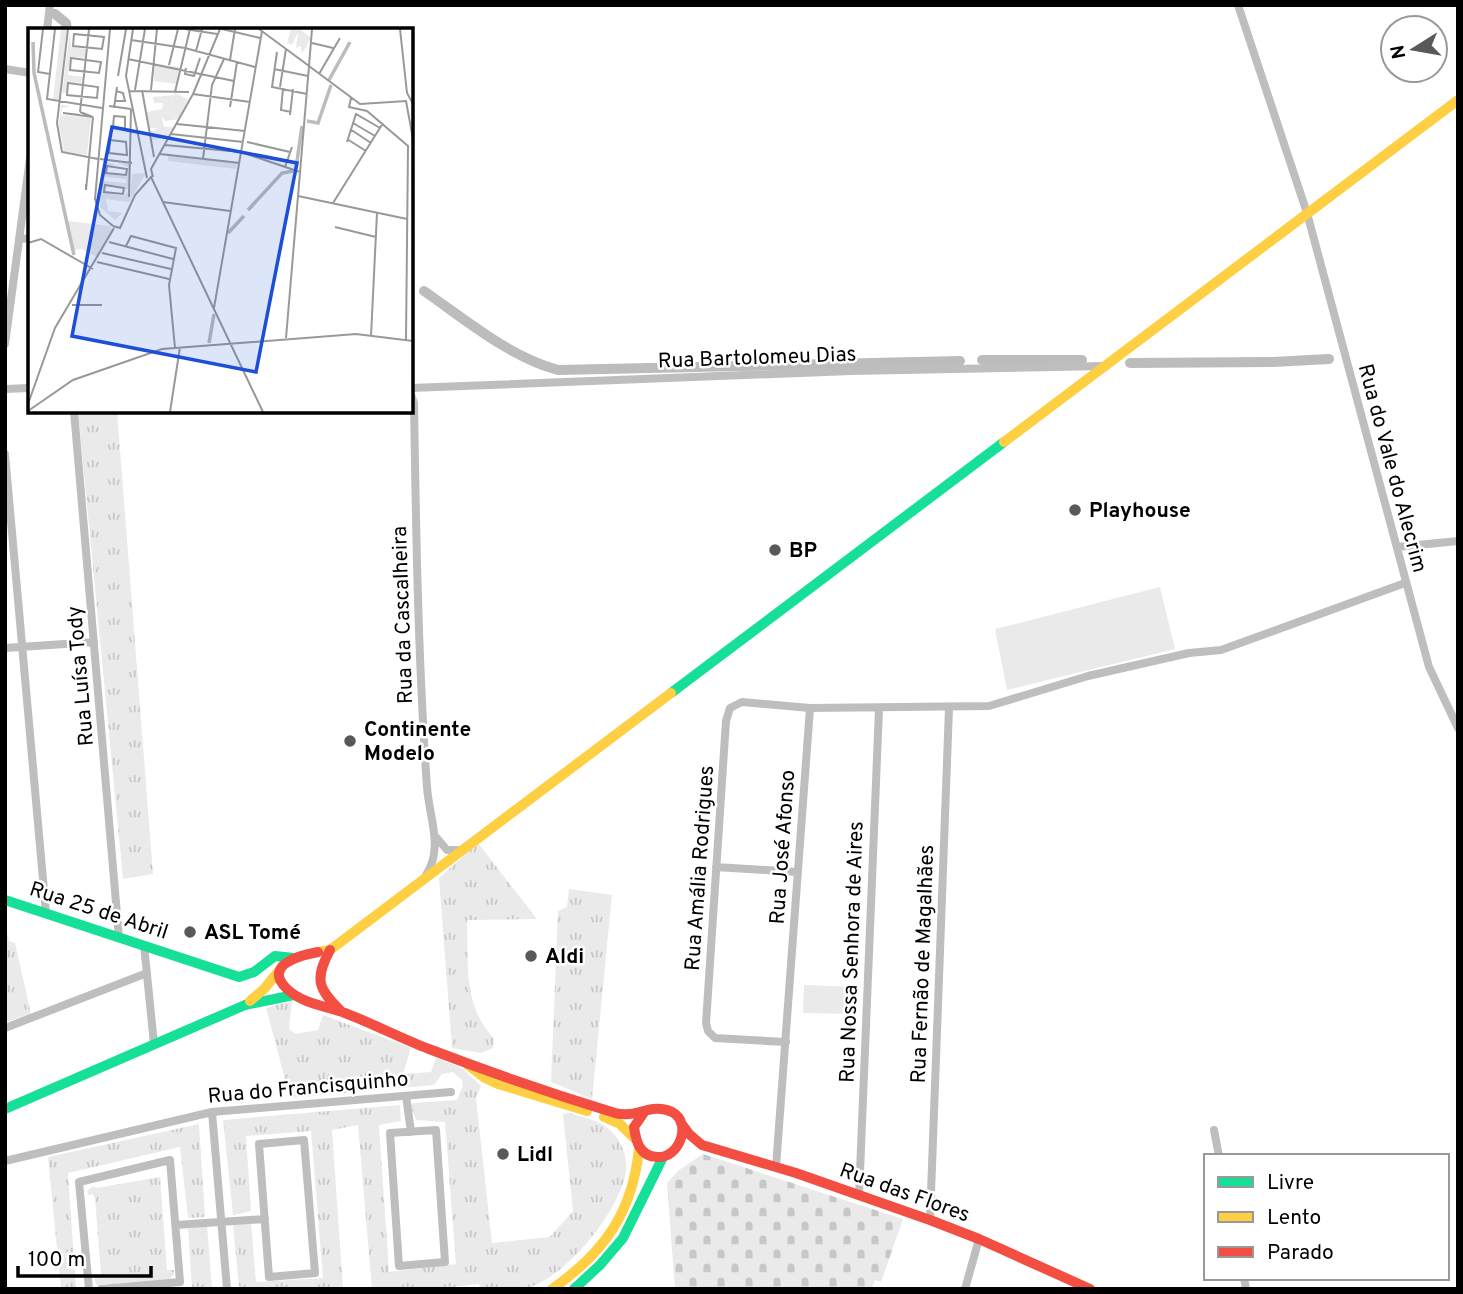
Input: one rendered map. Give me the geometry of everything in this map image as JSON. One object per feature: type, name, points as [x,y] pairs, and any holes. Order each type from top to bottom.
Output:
[{"type":"main road","points":[[245,1005],[264,989],[283,965],[298,957],[330,950],[1458,100]]},
{"type":"main road","name":"Rua 25 de Abril","points":[[5,900],[239,977],[254,972],[273,955],[280,953],[298,957]]},
{"type":"main road","points":[[5,1109],[245,1005],[312,991],[330,950]]},
{"type":"main road","points":[[298,957],[310,960],[316,967],[321,988],[342,1012]]},
{"type":"main road","points":[[283,965],[281,983],[296,995],[428,1048],[619,1114],[632,1115],[652,1109],[665,1109],[677,1116],[689,1134],[702,1145]]},
{"type":"main road","points":[[463,1060],[481,1075],[498,1084],[614,1121],[650,1156],[663,1157]]},
{"type":"main road","points":[[552,1289],[588,1262],[611,1235],[636,1181],[636,1121],[645,1111]]},
{"type":"main road","points":[[677,1149],[683,1136],[681,1122]]},
{"type":"main road","points":[[574,1289],[607,1260],[618,1246],[636,1214],[650,1178],[663,1157],[677,1149],[702,1145]]},
{"type":"main road","name":"Rua das Flores","points":[[702,1145],[776,1167],[930,1220],[1090,1289]]},
{"type":"street","points":[[47,28],[50,5]]},
{"type":"street","name":"Rua do Vale do Alecrim","points":[[1238,5],[1307,213],[1429,667],[1458,727]]},
{"type":"street","points":[[5,69],[28,72]]},
{"type":"street","points":[[5,344],[28,173]]},
{"type":"street","points":[[19,238],[28,239]]},
{"type":"street","name":"Rua Bartolomeu Dias","points":[[413,388],[851,371],[1104,366]]},
{"type":"street","points":[[5,388],[28,388]]},
{"type":"street","name":"Rua da Cascalheira","points":[[413,400],[419,679],[428,793],[435,834],[434,861],[424,878]]},
{"type":"street","name":"Rua Luísa Tody","points":[[74,413],[119,938]]},
{"type":"street","points":[[5,454],[46,913]]},
{"type":"street","points":[[1397,547],[1458,541]]},
{"type":"street","points":[[810,708],[989,706],[1088,677],[1189,653],[1220,650],[1405,583]]},
{"type":"street","points":[[5,648],[94,642]]},
{"type":"street","name":"Rua Amália Rodrigues","points":[[786,1042],[715,1038],[708,1031],[706,1023],[726,721],[730,708],[741,702],[810,708]]},
{"type":"street","name":"Rua José Afonso","points":[[776,1167],[810,708]]},
{"type":"street","name":"Rua Fernão de Magalhães","points":[[930,1220],[949,708]]},
{"type":"street","name":"Rua Nossa Senhora de Aires","points":[[859,1196],[878,709]]},
{"type":"street","points":[[435,834],[438,842],[447,850],[461,850]]},
{"type":"street","points":[[716,867],[797,872]]},
{"type":"street","points":[[144,945],[154,1044]]},
{"type":"street","points":[[5,1028],[147,973]]},
{"type":"street","name":"Rua do Francisquinho","points":[[5,1161],[212,1112],[451,1092]]},
{"type":"street","points":[[406,1096],[411,1132]]},
{"type":"street","points":[[212,1112],[227,1289]]},
{"type":"street","points":[[436,1130],[445,1262],[399,1266],[390,1133],[411,1132],[436,1130]]},
{"type":"street","points":[[1214,1130],[1219,1154]]},
{"type":"street","points":[[304,1140],[315,1273],[269,1277],[265,1219],[259,1144],[304,1140]]},
{"type":"street","points":[[89,1289],[79,1182],[170,1160],[180,1282],[101,1289]]},
{"type":"street","points":[[176,1225],[265,1219]]},
{"type":"street","points":[[965,1289],[979,1239]]},
{"type":"green space","points":[[78,413],[117,413],[153,874],[123,879]]},
{"type":"green space","points":[[1160,587],[1175,649],[1007,690],[995,629]]},
{"type":"green space","points":[[478,843],[537,919],[467,920],[468,968],[472,997],[477,1012],[494,1039],[493,1048],[481,1053],[452,1048],[439,878]]},
{"type":"green space","points":[[569,889],[612,895],[592,1099],[551,1082],[558,911],[567,907]]},
{"type":"green space","points":[[5,923],[9,941],[15,943],[31,1014],[5,1022]]},
{"type":"green space","points":[[804,985],[857,987],[856,1014],[803,1013]]},
{"type":"green space","points":[[292,1001],[289,1029],[296,1034],[318,1030],[323,1015],[411,1048],[403,1074],[431,1072],[436,1058],[462,1068],[481,1086],[476,1098],[492,1243],[550,1237],[573,1211],[563,1114],[586,1118],[608,1128],[621,1145],[626,1172],[613,1206],[601,1224],[572,1259],[539,1283],[523,1289],[480,1289],[479,1284],[436,1289],[372,1289],[358,1125],[332,1130],[343,1289],[242,1289],[239,1286],[233,1225],[251,1222],[256,1282],[323,1278],[311,1131],[246,1136],[251,1211],[233,1215],[223,1120],[400,1105],[401,1121],[379,1125],[389,1272],[456,1264],[445,1122],[416,1120],[410,1105],[457,1100],[463,1086],[462,1080],[453,1072],[442,1074],[434,1085],[290,1098],[266,1008]]},
{"type":"green space","points":[[199,1124],[205,1217],[188,1218],[180,1147],[68,1173],[76,1289],[61,1289],[48,1157]]},
{"type":"green space","points":[[703,1154],[903,1219],[881,1282],[875,1280],[872,1289],[675,1289],[667,1183],[679,1170]]},
{"type":"green space","points":[[160,1177],[167,1270],[174,1270],[174,1274],[170,1279],[97,1285],[94,1278],[101,1275],[95,1198],[93,1194],[88,1195],[87,1191],[93,1186],[97,1188]]},
{"type":"green space","points":[[207,1225],[212,1289],[192,1289],[188,1229]]},
{"type":"waterway","points":[[55,14],[66,23],[67,28]]},
{"type":"waterway","points":[[424,291],[505,346],[558,370],[960,361]]},
{"type":"waterway","points":[[1130,363],[1329,359]]},
{"type":"waterway","points":[[982,360],[1082,360]]},
{"type":"traffic: fast","points":[[671,693],[1004,442]]},
{"type":"traffic: fast","points":[[5,900],[239,977],[254,972],[275,956],[294,958]]},
{"type":"traffic: fast","points":[[5,1109],[245,1005],[294,995]]},
{"type":"traffic: fast","points":[[574,1289],[600,1265],[623,1238],[663,1157]]},
{"type":"traffic: slow","points":[[1004,442],[1458,100]]},
{"type":"traffic: slow","points":[[318,952],[330,950],[671,693]]},
{"type":"traffic: slow","points":[[250,1001],[282,967]]},
{"type":"traffic: slow","points":[[468,1065],[498,1084],[587,1111]]},
{"type":"traffic: slow","points":[[604,1117],[620,1124],[635,1139]]},
{"type":"traffic: slow","points":[[552,1289],[587,1261],[613,1229],[630,1192],[639,1148]]},
{"type":"traffic: jam","points":[[330,950],[322,969],[321,984],[328,997],[342,1012]]},
{"type":"traffic: jam","points":[[318,952],[294,959],[281,968],[280,981],[293,994],[418,1045],[615,1113],[630,1114],[650,1110],[657,1109],[672,1112],[682,1124],[681,1139],[677,1147],[665,1156],[646,1154],[637,1142],[634,1127],[645,1111]]},
{"type":"traffic: jam","points":[[681,1123],[702,1145],[796,1173],[930,1220],[1090,1289]]},
{"type":"place","name":"Playhouse","points":[[1075,510]]},
{"type":"place","name":"BP","points":[[775,550]]},
{"type":"place","name":"Continente Modelo","points":[[350,741]]},
{"type":"place","name":"ASL Tomé","points":[[190,932]]},
{"type":"place","name":"Aldi","points":[[531,956]]},
{"type":"place","name":"Lidl","points":[[503,1154]]}]
